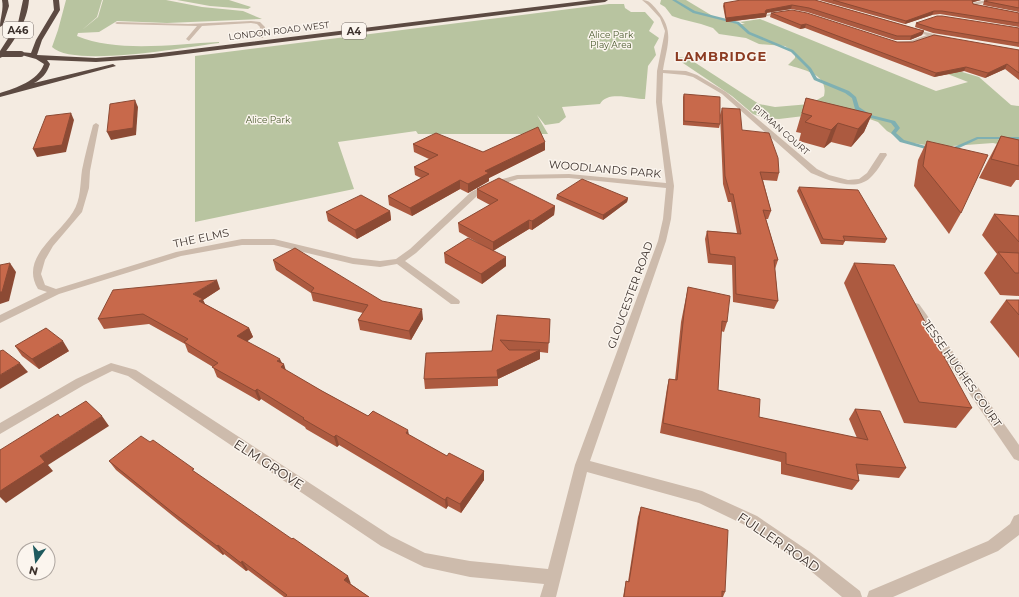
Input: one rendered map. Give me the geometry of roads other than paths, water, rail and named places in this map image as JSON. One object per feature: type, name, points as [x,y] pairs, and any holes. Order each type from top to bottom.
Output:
[{"type":"highway","name":"A46","points":[[0,25],[6,6],[5,0]]},
{"type":"highway","name":"A46","points":[[0,55],[18,31],[24,17],[26,0]]},
{"type":"highway","points":[[35,57],[39,40],[57,10],[56,0]]},
{"type":"highway","name":"LONDON ROAD WEST","points":[[35,57],[74,61],[99,61],[169,54],[605,0]]},
{"type":"highway","name":"A4","points":[[0,55],[21,54],[44,60],[47,64],[43,74],[36,80],[4,94]]},
{"type":"highway","name":"LONDON ROAD WEST","points":[[4,94],[104,68],[169,54]]},
{"type":"street","name":"GLOUCESTER ROAD","points":[[548,597],[582,465],[662,241],[667,219],[670,186],[659,102],[660,71],[666,42],[665,24],[650,4],[644,0]]},
{"type":"street","points":[[992,10],[978,7],[974,4],[993,0]]},
{"type":"street","points":[[767,15],[791,11]]},
{"type":"street","points":[[117,23],[155,25],[244,21],[258,23],[263,27],[261,37]]},
{"type":"street","points":[[188,39],[201,24]]},
{"type":"street","points":[[916,24],[904,28],[952,39]]},
{"type":"street","points":[[895,43],[911,43],[932,35]]},
{"type":"street","points":[[250,44],[261,37],[274,40]]},
{"type":"street","name":"PITMAN COURT","points":[[660,71],[686,73],[695,76],[724,93],[814,171],[825,177],[840,181],[855,182],[866,178],[883,154]]},
{"type":"street","points":[[56,292],[41,287],[36,274],[40,260],[49,245],[78,212],[85,188],[86,171],[96,125]]},
{"type":"street","name":"WOODLANDS PARK","points":[[353,261],[380,264],[398,261],[413,251],[474,194],[494,184],[517,177],[569,176],[670,186]]},
{"type":"street","name":"THE ELMS","points":[[0,319],[56,292],[179,254],[242,242],[274,242],[353,261]]},
{"type":"street","points":[[398,261],[455,302]]},
{"type":"street","name":"JESSE HUGHES COURT","points":[[909,298],[1019,455]]},
{"type":"street","name":"ELM GROVE","points":[[0,430],[80,382],[111,368],[132,373],[386,540],[424,560],[470,569],[554,577]]},
{"type":"street","name":"FULLER ROAD","points":[[582,465],[702,497],[752,521],[805,557],[854,597]]},
{"type":"street","points":[[875,597],[993,546],[1015,529],[1019,521]]},
{"type":"waterway","points":[[674,0],[694,12],[738,23],[749,33],[792,51],[810,69],[815,79],[847,92],[854,97],[857,108],[869,116],[893,122],[898,128],[893,133],[902,141],[933,149]]},
{"type":"waterway","points":[[948,149],[955,148],[977,138],[1019,138]]},
{"type":"district","name":"LAMBRIDGE","points":[[721,56]]},
{"type":"park label","name":"Alice Park Play Area","points":[[611,40]]},
{"type":"park label","name":"Alice Park","points":[[268,120]]}]
